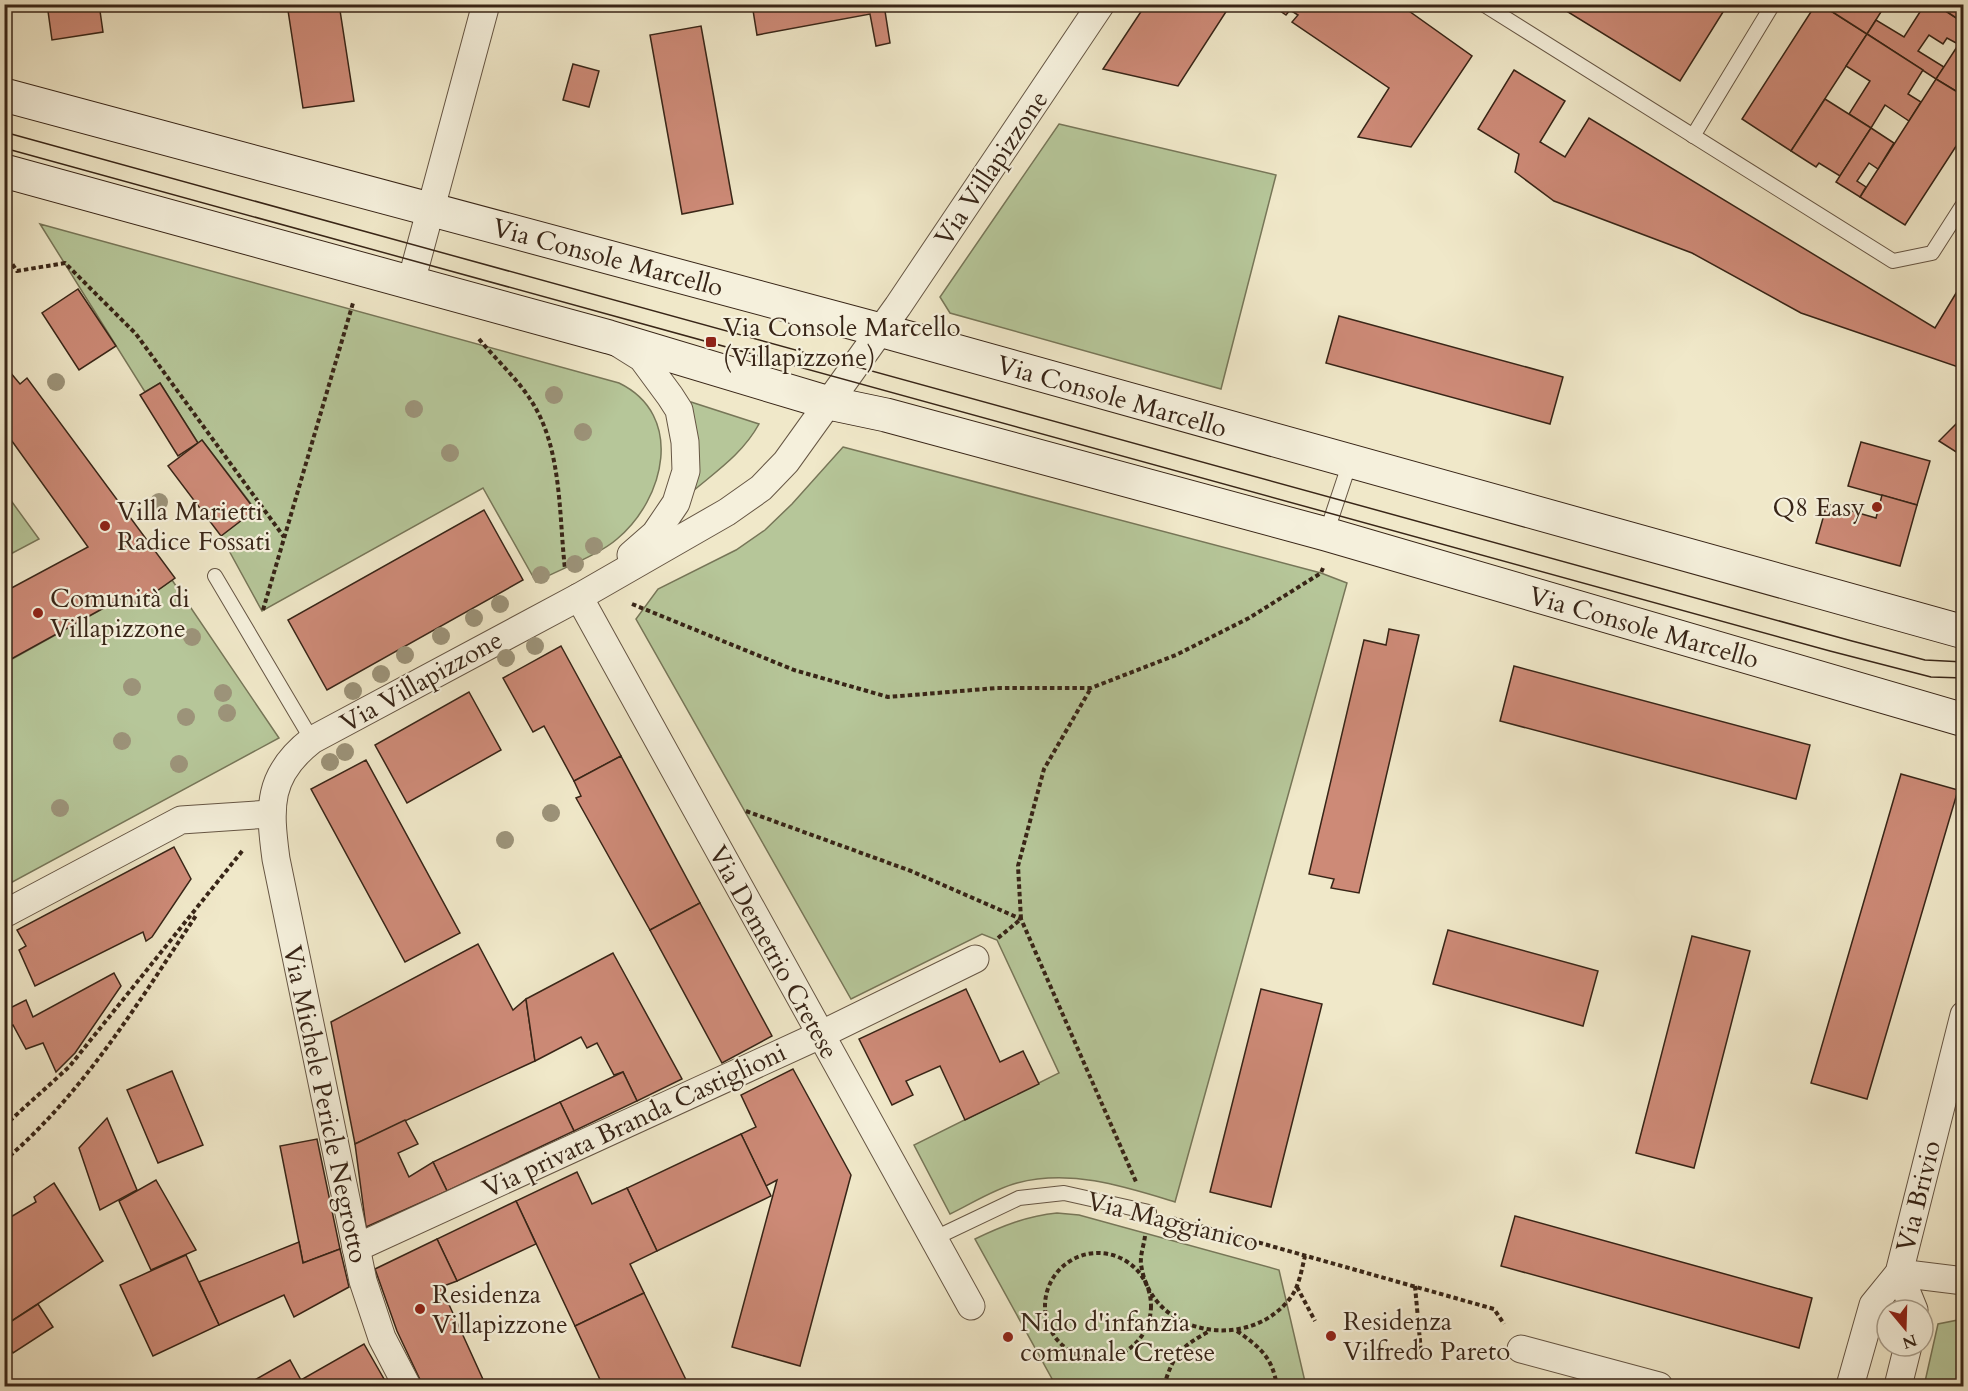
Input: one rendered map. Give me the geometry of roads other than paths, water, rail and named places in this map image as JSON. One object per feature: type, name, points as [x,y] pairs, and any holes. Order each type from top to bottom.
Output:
[{"type":"main road","name":"Via Console Marcello","points":[[4,95],[879,330],[1964,632]]},
{"type":"main road","name":"Via Console Marcello","points":[[4,171],[609,337],[829,403],[886,415],[1331,535],[1964,720]]},
{"type":"street","points":[[411,282],[486,4]]},
{"type":"street","name":"Via Villapizzone","points":[[270,813],[281,772],[293,755],[312,740],[579,597],[727,512],[761,488],[786,462],[829,403],[1101,4]]},
{"type":"street","points":[[579,597],[655,534],[675,503],[686,471],[685,442],[679,410],[642,358],[609,337]]},
{"type":"street","name":"Via Demetrio Cretese","points":[[579,597],[971,1306]]},
{"type":"street","points":[[4,914],[181,820],[270,813]]},
{"type":"street","name":"Via Michele Pericle Negrotto","points":[[270,813],[276,860],[363,1281],[382,1338],[406,1386]]},
{"type":"street","name":"Via privata Branda Castiglioni","points":[[356,1248],[820,1035],[975,959]]},
{"type":"street","name":"Via Brivio","points":[[1850,1386],[1874,1305],[1899,1273],[1964,1014]]},
{"type":"street","points":[[1899,1273],[1964,1281]]},
{"type":"street","name":"Via Brivio","points":[[1899,1273],[1909,1298]]},
{"type":"street","points":[[1521,1349],[1659,1386]]},
{"type":"street","points":[[1898,1386],[1905,1358]]},
{"type":"lane","points":[[1483,4],[1893,261],[1932,253],[1964,203]]},
{"type":"lane","points":[[1693,136],[1773,4]]},
{"type":"lane","points":[[1331,535],[1350,462]]},
{"type":"lane","points":[[215,576],[312,740]]},
{"type":"lane","name":"Via Maggianico","points":[[935,1238],[1019,1198],[1064,1193],[1149,1212]]},
{"type":"tram line","points":[[4,132],[1852,641],[1925,660],[1964,662]]},
{"type":"tram line","points":[[4,148],[1830,651],[1931,677],[1964,678]]},
{"type":"place","name":"Via Console Marcello (Villapizzone)","points":[[711,342]]},
{"type":"place","name":"Q8 Easy","points":[[1877,507]]},
{"type":"place","name":"Villa Marietti Radice Fossati","points":[[105,526]]},
{"type":"place","name":"Comunità di Villapizzone","points":[[38,613]]},
{"type":"place","name":"Residenza Villapizzone","points":[[420,1309]]},
{"type":"place","name":"Residenza Vilfredo Pareto","points":[[1331,1336]]},
{"type":"place","name":"Nido d'infanzia comunale Cretese","points":[[1008,1337]]}]
